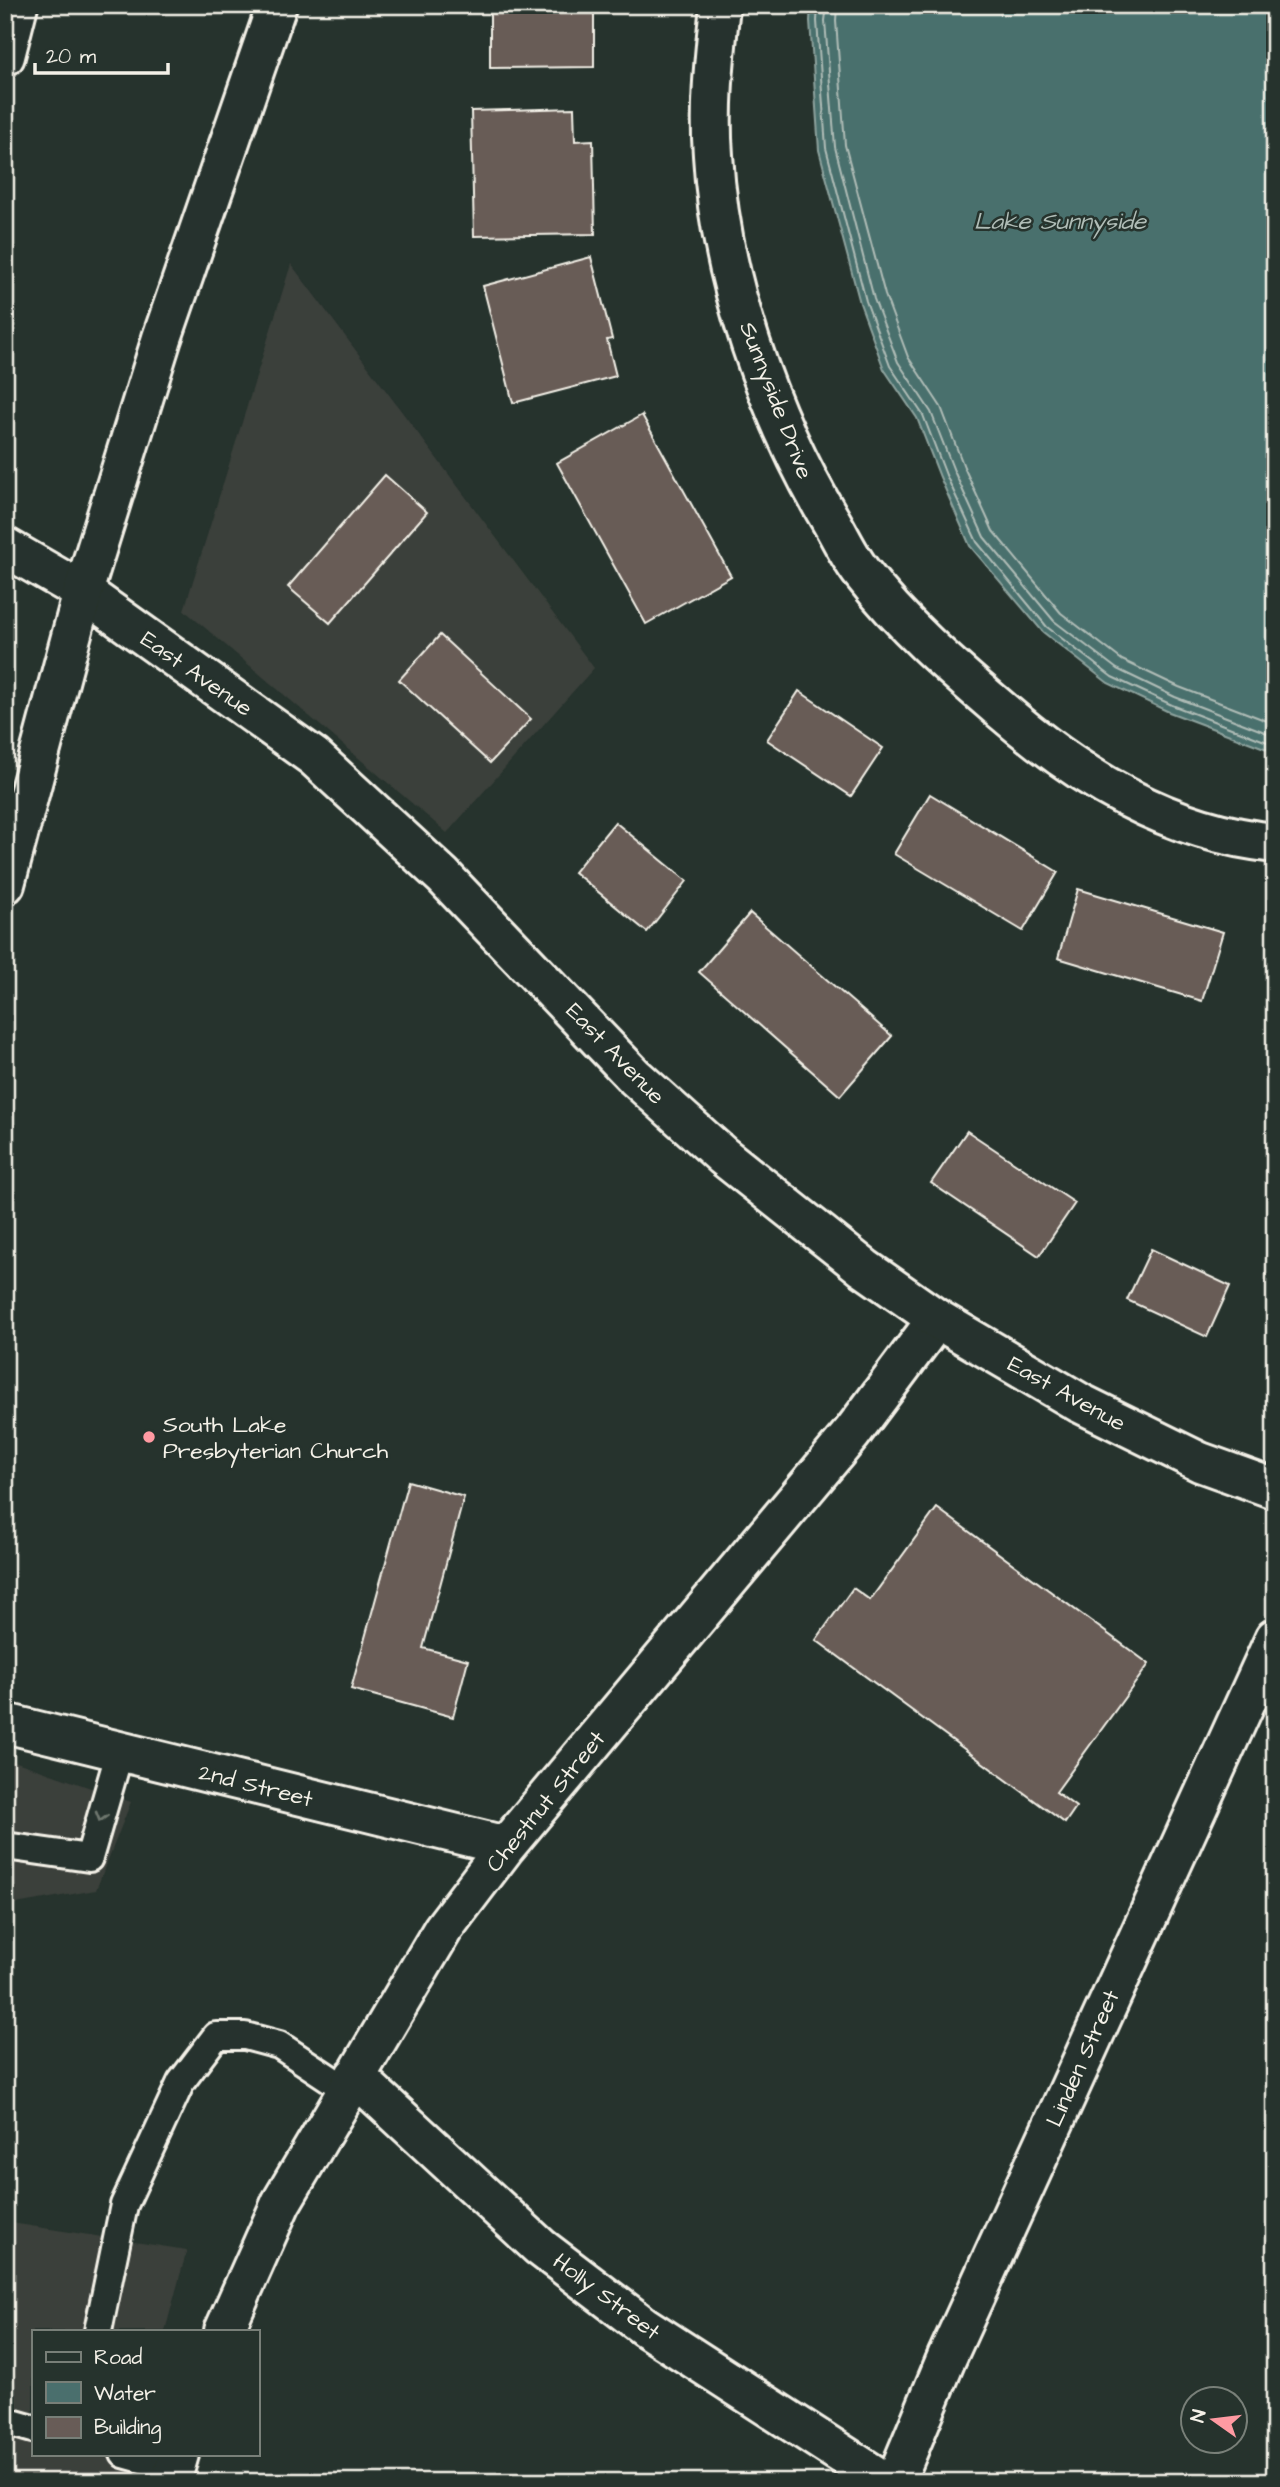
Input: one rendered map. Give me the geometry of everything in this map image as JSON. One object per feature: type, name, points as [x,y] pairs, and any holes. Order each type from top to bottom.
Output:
[{"type":"main road","points":[[5,56],[18,5]]},
{"type":"main road","points":[[7,873],[83,592],[163,338],[277,5]]},
{"type":"main road","name":"Sunnyside Drive","points":[[720,5],[713,69],[712,154],[721,225],[740,306],[773,405],[807,481],[860,570],[895,614],[965,680],[1043,746],[1113,792],[1168,818],[1249,840],[1275,843]]},
{"type":"main road","name":"East Avenue","points":[[5,547],[83,592],[314,757],[443,876],[635,1077],[713,1148],[864,1268],[937,1319],[1080,1403],[1200,1462],[1275,1489]]},
{"type":"main road","name":"Chestnut Street","points":[[223,2330],[281,2203],[443,1929],[506,1846],[852,1433],[937,1319]]},
{"type":"main road","name":"Linden Street","points":[[895,2482],[958,2332],[1275,1638]]},
{"type":"main road","name":"2nd Street","points":[[5,1723],[506,1846]]},
{"type":"main road","name":"Holly Street","points":[[351,2083],[540,2247],[645,2327],[885,2482]]},
{"type":"lane","points":[[5,1846],[89,1858],[120,1751]]},
{"type":"lane","points":[[98,2330],[124,2205],[181,2082],[216,2036],[245,2036],[279,2045],[351,2083]]},
{"type":"lane","points":[[5,2421],[32,2429]]},
{"type":"lane","points":[[131,2456],[175,2468]]},
{"type":"shaded area","points":[[291,264],[594,668],[447,833],[184,610]]},
{"type":"shaded area","points":[[5,1758],[131,1802],[96,1890],[10,1905],[5,1927]]},
{"type":"shaded area","points":[[5,2222],[187,2250],[165,2330],[32,2330],[32,2456],[131,2456],[124,2482],[5,2482]]},
{"type":"water","name":"Lake Sunnyside","points":[[811,5],[1275,5],[1275,752],[1169,712],[1108,683],[1043,632],[970,546],[917,418],[884,369],[860,303],[819,150]]},
{"type":"building","points":[[490,5],[594,5],[594,67],[490,68]]},
{"type":"building","points":[[574,108],[575,141],[593,140],[595,234],[474,236],[471,111]]},
{"type":"building","points":[[591,257],[612,339],[607,340],[616,376],[513,403],[483,286]]},
{"type":"building","points":[[642,415],[731,576],[646,624],[557,463]]},
{"type":"building","points":[[385,475],[427,512],[330,623],[288,587]]},
{"type":"building","points":[[440,635],[531,719],[490,763],[399,680]]},
{"type":"building","points":[[799,691],[883,748],[851,796],[767,740]]},
{"type":"building","points":[[930,794],[1058,872],[1023,931],[894,854]]},
{"type":"building","points":[[615,822],[687,881],[647,932],[574,872]]},
{"type":"building","points":[[1078,889],[1223,932],[1202,1001],[1058,958]]},
{"type":"building","points":[[750,913],[892,1036],[840,1096],[699,972]]},
{"type":"building","points":[[967,1131],[1075,1203],[1039,1256],[931,1183]]},
{"type":"building","points":[[1151,1249],[1230,1286],[1207,1337],[1127,1300]]},
{"type":"building","points":[[408,1481],[464,1497],[423,1648],[468,1660],[453,1717],[351,1689]]},
{"type":"building","points":[[937,1508],[1149,1664],[1056,1792],[1076,1807],[1065,1823],[816,1640],[853,1588],[870,1600]]},
{"type":"place","name":"South Lake Presbyterian Church","points":[[149,1437]]}]
